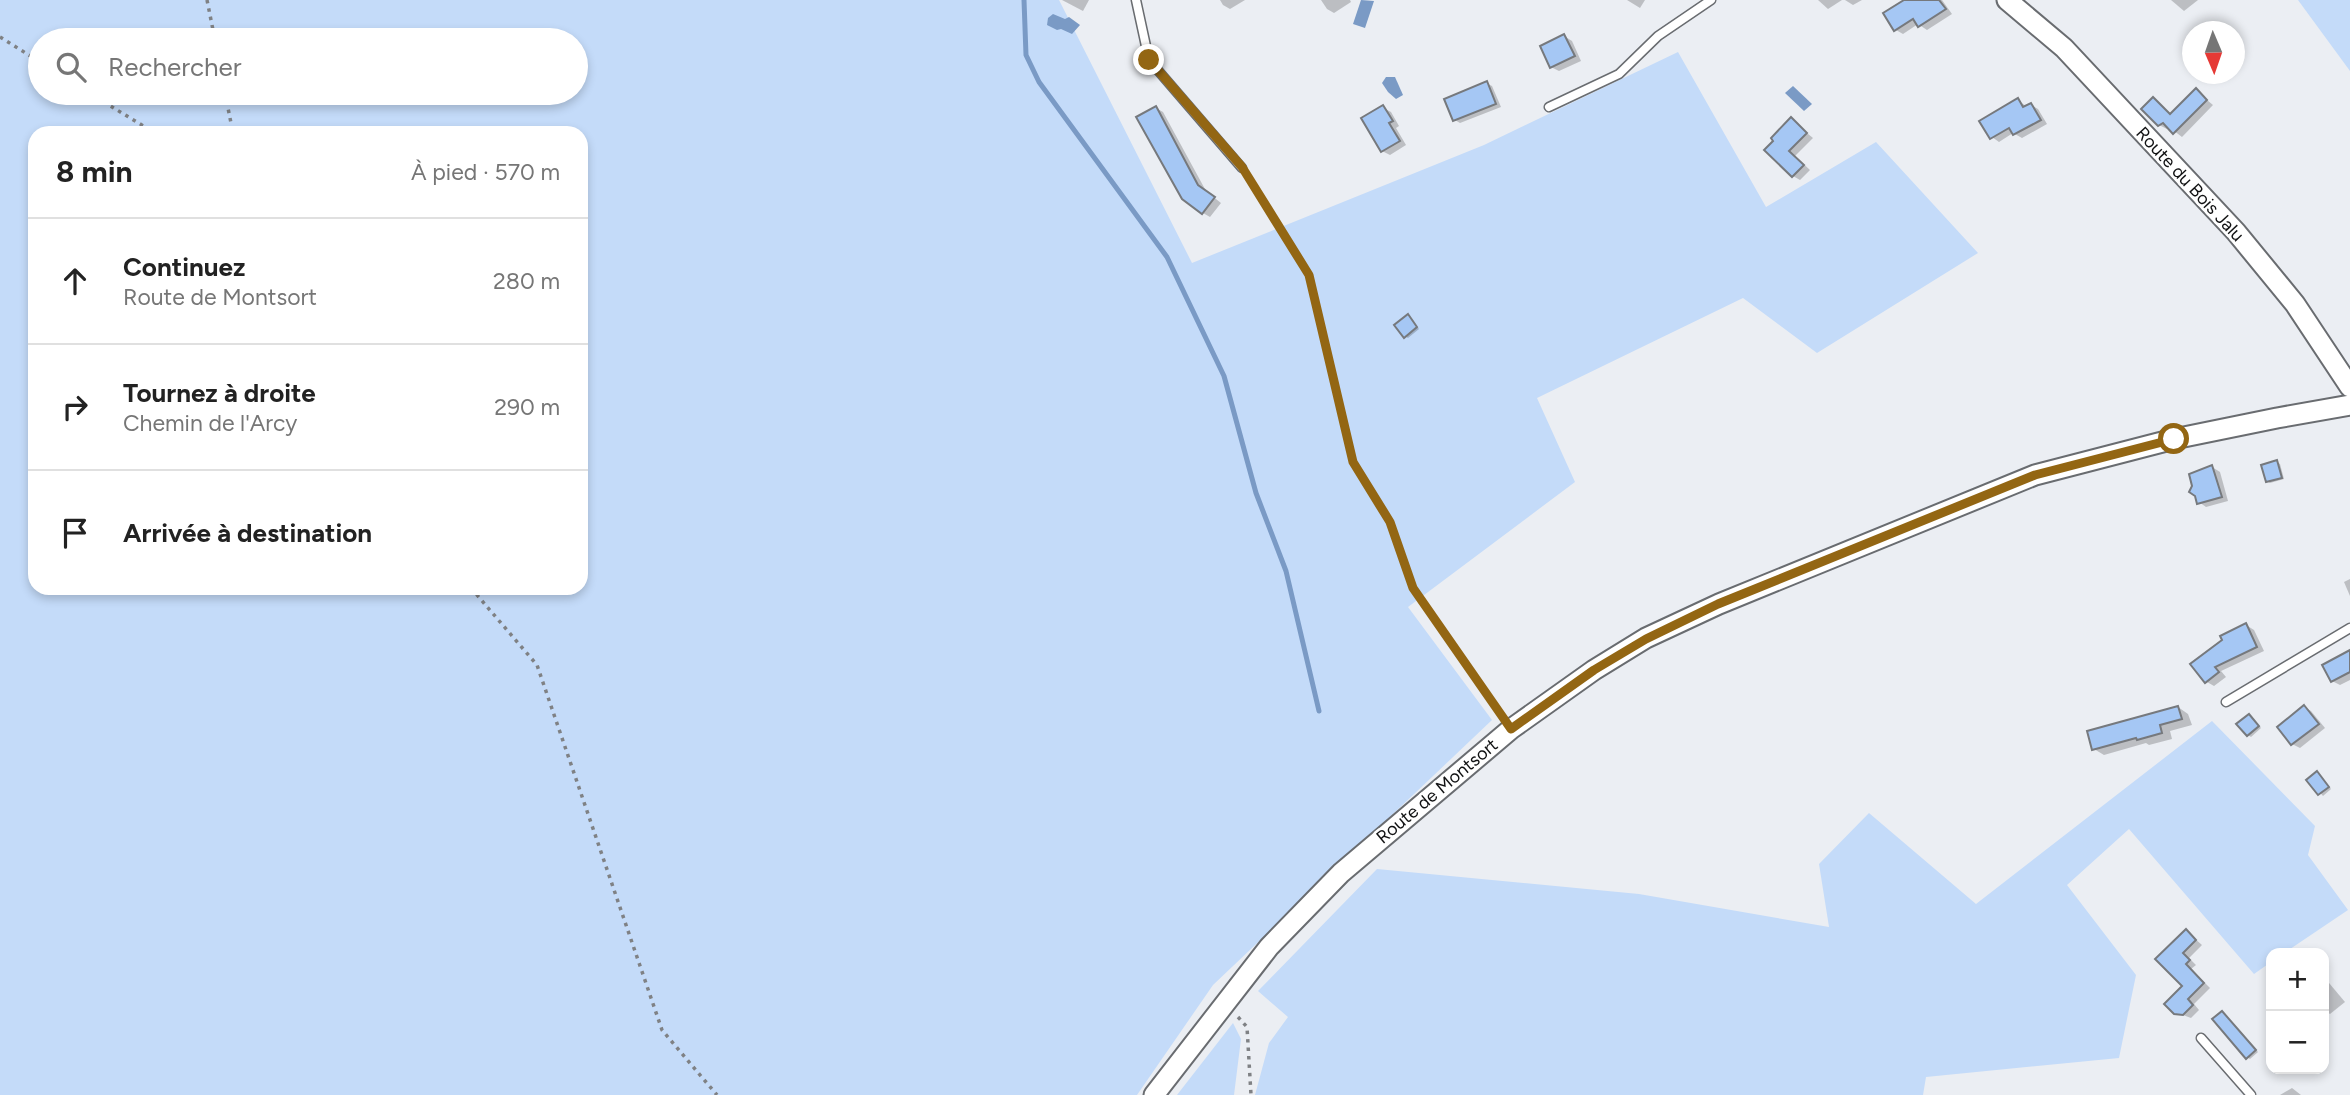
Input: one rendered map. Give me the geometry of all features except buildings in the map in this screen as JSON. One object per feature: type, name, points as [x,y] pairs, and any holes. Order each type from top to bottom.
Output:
[{"type":"street","name":"Route du Bois Jalu","points":[[2007,0],[2064,48],[2236,232],[2295,303],[2350,387]]},
{"type":"street","name":"Route de Montsort","points":[[1154,1095],[1269,947],[1341,873],[1431,794],[1511,729],[1594,670],[1646,639],[1718,604],[2035,475],[2174,439],[2350,405]]},
{"type":"lane","points":[[1136,0],[1149,60],[1242,167]]},
{"type":"lane","points":[[1549,107],[1619,74],[1658,36],[1711,0]]},
{"type":"lane","points":[[2226,702],[2350,628]]},
{"type":"lane","points":[[2201,1038],[2251,1095]]},
{"type":"path","points":[[207,0],[213,28]]},
{"type":"path","points":[[0,37],[28,54]]},
{"type":"path","points":[[109,105],[143,126]]},
{"type":"path","points":[[227,105],[232,126]]},
{"type":"path","points":[[1242,167],[1309,275],[1353,462],[1390,522],[1413,588],[1511,729]]},
{"type":"path","points":[[477,595],[537,666],[662,1030],[718,1095]]},
{"type":"path","points":[[1226,1005],[1247,1027],[1251,1095]]},
{"type":"shaded area","points":[[0,0],[1059,0],[1192,263],[1484,145],[1678,52],[1766,207],[1876,142],[1978,253],[1817,353],[1743,298],[1537,398],[1575,482],[1408,607],[1492,720],[1213,985],[1137,1095],[0,1095]]},
{"type":"shaded area","points":[[1361,0],[1374,1],[1365,28],[1353,24]]},
{"type":"shaded area","points":[[2298,0],[2350,0],[2350,71]]},
{"type":"shaded area","points":[[1053,14],[1065,19],[1069,17],[1080,25],[1072,34],[1057,30],[1047,25],[1048,18]]},
{"type":"shaded area","points":[[1386,77],[1395,77],[1403,95],[1396,99],[1388,92],[1382,83]]},
{"type":"shaded area","points":[[1793,86],[1812,104],[1804,111],[1785,93]]},
{"type":"shaded area","points":[[2212,721],[2315,826],[2308,855],[2348,910],[2291,948],[2266,948],[2266,966],[2254,974],[2129,829],[2067,885],[2136,975],[2119,1058],[1926,1077],[1923,1095],[1255,1095],[1269,1043],[1288,1017],[1258,991],[1377,869],[1639,894],[1829,927],[1819,864],[1869,813],[1976,904]]},
{"type":"shaded area","points":[[1233,1023],[1241,1039],[1234,1095],[1177,1095]]},
{"type":"waterway","points":[[1024,0],[1026,55],[1039,82],[1167,257],[1224,376],[1256,493],[1286,571],[1319,711]]},
{"type":"route","points":[[1149,60],[1242,167],[1309,275],[1353,462],[1390,522],[1413,588],[1511,729],[1594,670],[1646,639],[1718,604],[2035,475],[2174,439]]}]
